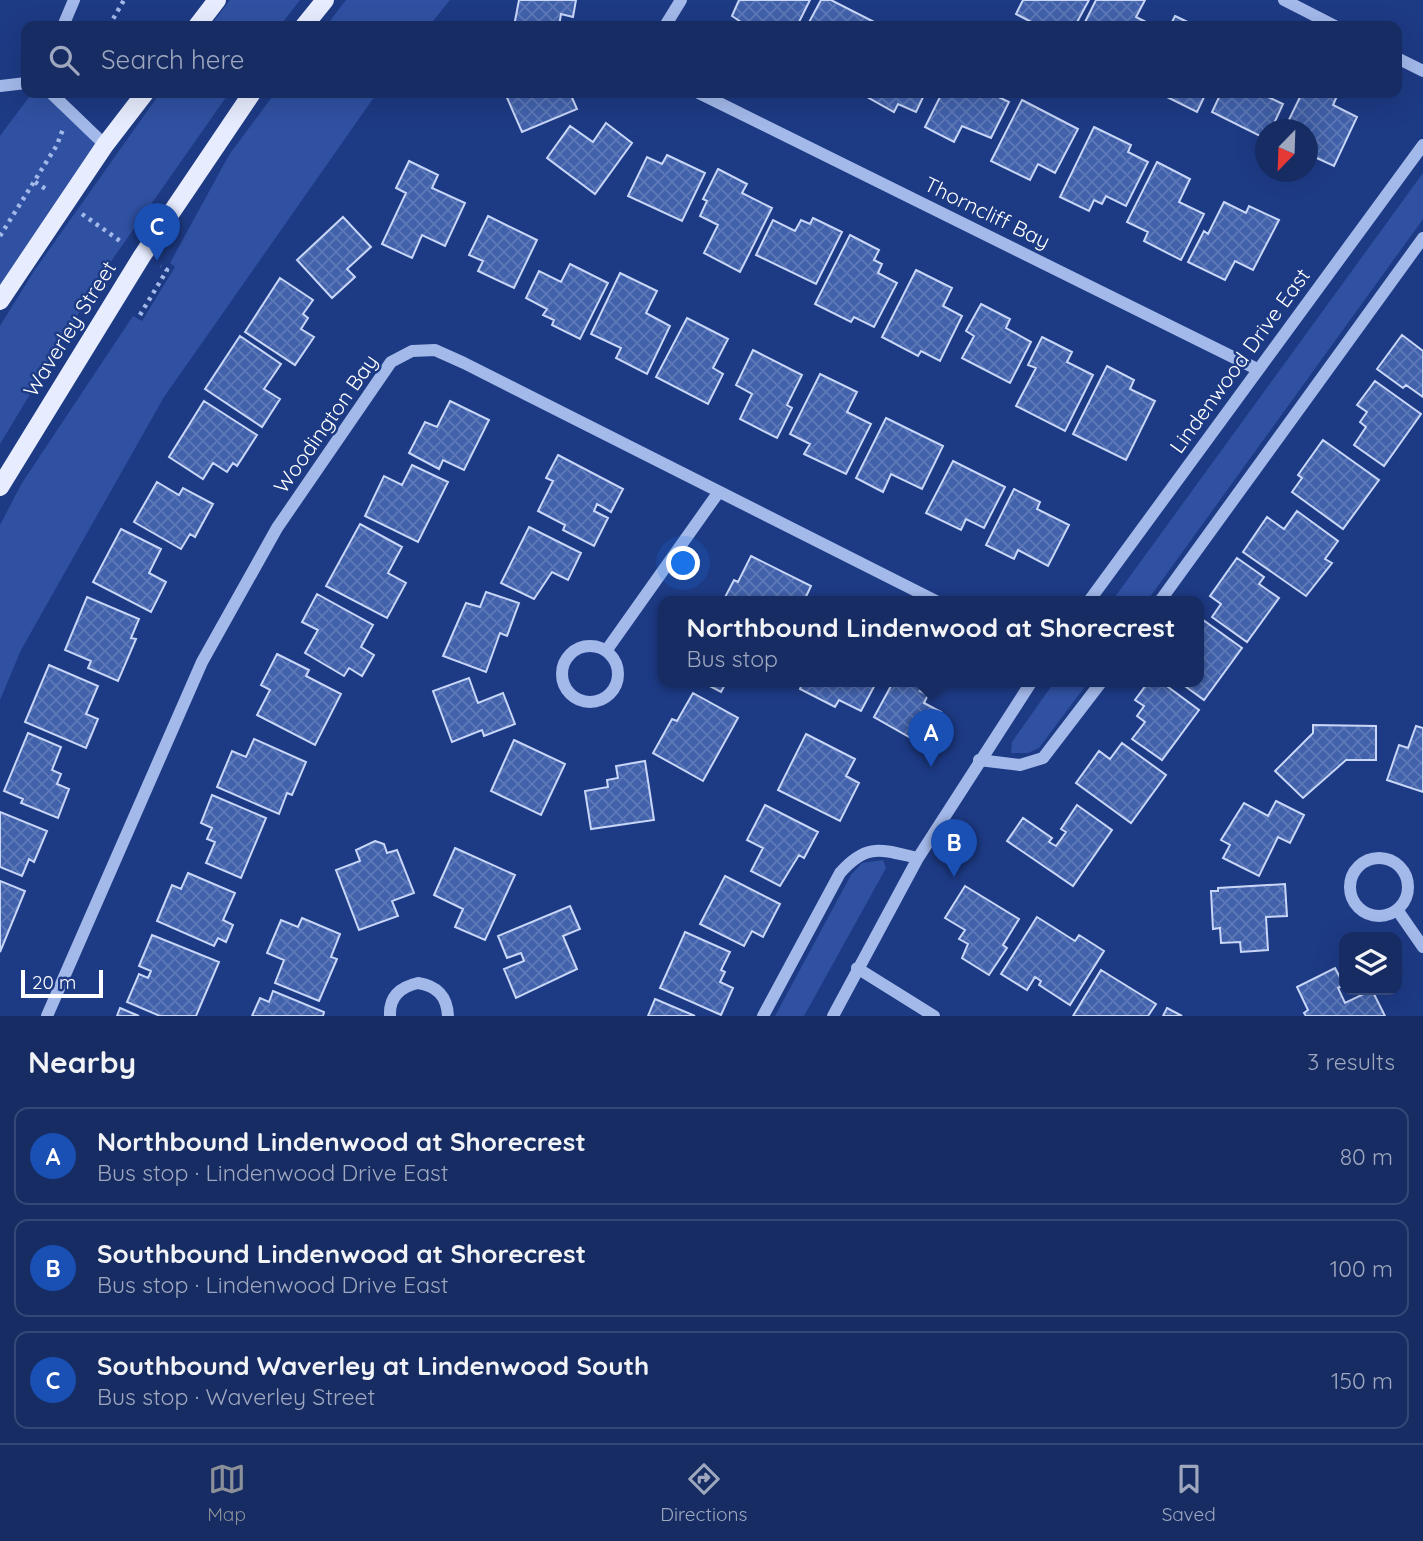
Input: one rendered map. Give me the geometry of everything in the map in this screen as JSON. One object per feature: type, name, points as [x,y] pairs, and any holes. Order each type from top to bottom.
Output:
[{"type":"main road","points":[[201,21],[217,0]]},
{"type":"main road","points":[[308,21],[325,0]]},
{"type":"main road","points":[[0,301],[105,145],[141,98]]},
{"type":"main road","name":"Waverley Street","points":[[0,487],[142,256],[249,98]]},
{"type":"street","points":[[65,21],[74,0]]},
{"type":"street","points":[[668,21],[681,0]]},
{"type":"street","points":[[1284,0],[1325,21]]},
{"type":"street","points":[[1402,60],[1423,71]]},
{"type":"street","points":[[0,86],[21,84]]},
{"type":"street","points":[[57,98],[105,145]]},
{"type":"street","name":"Thorncliff Bay","points":[[709,98],[1257,369]]},
{"type":"street","name":"Lindenwood Drive East","points":[[1093,596],[1423,145]]},
{"type":"street","points":[[1164,596],[1423,238]]},
{"type":"street","name":"Woodington Bay","points":[[47,1016],[202,662],[277,528],[391,362],[412,351],[435,350],[926,596]]},
{"type":"street","points":[[606,651],[718,492]]},
{"type":"street","points":[[593,645],[606,651],[616,663],[618,673],[612,691],[596,701],[576,698],[563,684],[561,674],[567,657],[583,646],[593,645]]},
{"type":"street","points":[[833,1016],[918,859],[1028,687]]},
{"type":"street","points":[[979,760],[1020,765],[1044,758],[1097,687]]},
{"type":"street","points":[[763,1016],[840,873],[853,858],[864,852],[880,850],[918,859]]},
{"type":"street","points":[[1381,857],[1399,866],[1408,880],[1408,890],[1398,911],[1387,916],[1376,916],[1358,907],[1350,889],[1353,873],[1359,865],[1381,857]]},
{"type":"street","points":[[1398,911],[1423,947]]},
{"type":"street","points":[[857,968],[934,1016]]},
{"type":"street","points":[[390,1016],[391,1001],[397,993],[418,983],[428,985],[444,997],[448,1016]]},
{"type":"path","points":[[112,21],[124,0]]},
{"type":"path","points":[[0,236],[57,145],[70,110]]},
{"type":"path","points":[[35,182],[142,256],[167,270],[140,314]]},
{"type":"shaded area","points":[[230,0],[300,0],[284,21],[214,21]]},
{"type":"shaded area","points":[[346,0],[450,0],[433,21],[330,21]]},
{"type":"shaded area","points":[[28,98],[56,98],[105,145],[0,301],[0,136]]},
{"type":"shaded area","points":[[156,98],[225,98],[105,270],[0,444],[0,326],[34,271]]},
{"type":"shaded area","points":[[271,98],[373,98],[164,397],[21,650],[0,700],[0,525],[22,483],[133,316],[142,321],[175,267],[170,263],[229,155]]},
{"type":"shaded area","points":[[1423,173],[1423,219],[1151,596],[1116,596]]},
{"type":"shaded area","points":[[1051,687],[1085,687],[1039,748],[1028,753],[1011,753],[1012,742]]},
{"type":"shaded area","points":[[883,860],[886,868],[804,1016],[775,1016],[851,875],[862,863]]},
{"type":"building","points":[[519,0],[576,0],[573,17],[561,14],[560,21],[515,21]]},
{"type":"building","points":[[739,0],[810,0],[800,21],[740,21],[732,16]]},
{"type":"building","points":[[821,0],[831,0],[872,21],[810,21]]},
{"type":"building","points":[[1023,0],[1089,0],[1078,21],[1029,21],[1016,14]]},
{"type":"building","points":[[1096,0],[1145,0],[1136,17],[1144,21],[1086,21]]},
{"type":"building","points":[[1175,16],[1186,21],[1172,21]]},
{"type":"building","points":[[507,98],[572,98],[577,109],[522,132]]},
{"type":"building","points":[[869,98],[923,98],[916,112],[898,104],[894,112]]},
{"type":"building","points":[[940,98],[1001,98],[1009,102],[991,138],[962,126],[954,142],[925,127]]},
{"type":"building","points":[[1169,98],[1204,98],[1197,112]]},
{"type":"building","points":[[1219,98],[1270,98],[1283,104],[1276,119],[1255,119],[1255,134],[1212,112]]},
{"type":"building","points":[[1300,98],[1336,98],[1333,105],[1357,117],[1334,166],[1318,159],[1318,119],[1289,119]]},
{"type":"building","points":[[1022,100],[1078,129],[1055,173],[1038,164],[1030,180],[991,161]]},
{"type":"building","points":[[606,123],[632,143],[595,194],[547,158],[570,126],[593,142]]},
{"type":"building","points":[[1094,127],[1131,145],[1128,152],[1148,162],[1126,206],[1106,196],[1102,204],[1094,200],[1089,211],[1060,197]]},
{"type":"building","points":[[667,155],[705,173],[682,221],[628,196],[647,157],[662,164]]},
{"type":"building","points":[[409,161],[438,175],[432,188],[465,203],[445,246],[422,235],[412,258],[382,244],[406,193],[396,188]]},
{"type":"building","points":[[1157,162],[1190,179],[1179,202],[1204,214],[1181,260],[1144,241],[1148,232],[1127,222]]},
{"type":"building","points":[[718,169],[747,184],[742,193],[772,208],[740,272],[704,253],[718,225],[700,216],[707,201],[703,199]]},
{"type":"building","points":[[1224,202],[1246,213],[1249,206],[1279,220],[1253,270],[1235,261],[1225,280],[1188,262],[1204,231],[1208,234]]},
{"type":"building","points":[[488,216],[537,240],[514,288],[478,271],[483,261],[469,255]]},
{"type":"building","points":[[343,217],[371,247],[347,269],[355,277],[332,298],[297,260]]},
{"type":"building","points":[[813,218],[842,232],[816,284],[756,255],[773,220],[795,231],[801,220],[810,224]]},
{"type":"building","points":[[850,235],[879,250],[874,260],[882,264],[878,273],[897,283],[874,327],[854,317],[851,322],[815,304]]},
{"type":"building","points":[[570,264],[608,283],[580,339],[552,325],[554,320],[543,315],[547,309],[526,298],[539,271],[561,282]]},
{"type":"building","points":[[916,270],[952,288],[943,306],[962,316],[940,361],[921,351],[918,356],[882,337]]},
{"type":"building","points":[[620,273],[657,291],[646,313],[670,326],[647,374],[616,358],[621,348],[591,334]]},
{"type":"building","points":[[280,278],[313,300],[303,314],[308,318],[301,329],[314,337],[295,365],[245,332]]},
{"type":"building","points":[[981,304],[1010,319],[1006,328],[1031,342],[1010,383],[962,358],[974,336],[966,331]]},
{"type":"building","points":[[687,318],[728,339],[713,368],[723,374],[708,404],[656,377]]},
{"type":"building","points":[[1402,335],[1423,351],[1423,397],[1406,385],[1403,388],[1377,369]]},
{"type":"building","points":[[240,336],[281,364],[264,389],[280,399],[262,427],[205,389]]},
{"type":"building","points":[[1042,337],[1072,352],[1067,362],[1093,375],[1065,431],[1016,406],[1036,368],[1028,365]]},
{"type":"building","points":[[753,350],[802,375],[787,405],[792,408],[777,438],[740,419],[752,394],[736,385]]},
{"type":"building","points":[[1107,366],[1134,380],[1130,389],[1155,401],[1126,460],[1073,434]]},
{"type":"building","points":[[820,374],[857,392],[847,412],[871,424],[846,474],[804,454],[810,444],[790,434]]},
{"type":"building","points":[[1375,381],[1421,414],[1384,466],[1354,445],[1366,427],[1360,422],[1367,412],[1357,405]]},
{"type":"building","points":[[204,401],[257,435],[237,466],[233,463],[227,472],[213,463],[203,479],[169,457]]},
{"type":"building","points":[[450,401],[489,420],[464,470],[443,460],[439,469],[409,453],[425,422],[437,427]]},
{"type":"building","points":[[886,418],[943,446],[922,489],[891,474],[883,492],[856,478]]},
{"type":"building","points":[[1323,440],[1379,480],[1343,529],[1292,492],[1302,478],[1298,475]]},
{"type":"building","points":[[558,455],[623,489],[611,512],[597,504],[594,511],[608,518],[594,546],[563,530],[565,525],[538,511],[553,481],[546,478]]},
{"type":"building","points":[[953,461],[1005,487],[984,528],[966,519],[961,530],[926,513]]},
{"type":"building","points":[[412,465],[448,482],[418,542],[365,516],[384,476],[402,485]]},
{"type":"building","points":[[157,482],[179,495],[183,488],[213,504],[195,537],[190,534],[181,549],[134,522]]},
{"type":"building","points":[[1014,489],[1040,502],[1037,509],[1069,525],[1048,566],[1018,550],[1014,559],[986,545]]},
{"type":"building","points":[[1297,511],[1338,541],[1325,559],[1332,563],[1306,596],[1243,552],[1267,517],[1284,529]]},
{"type":"building","points":[[360,524],[402,547],[388,573],[406,583],[387,618],[326,586]]},
{"type":"building","points":[[529,527],[581,553],[568,580],[552,572],[534,599],[501,583]]},
{"type":"building","points":[[121,529],[161,549],[149,573],[166,582],[151,612],[93,582]]},
{"type":"building","points":[[751,556],[811,586],[806,596],[726,596],[734,580],[738,582]]},
{"type":"building","points":[[1237,558],[1264,577],[1259,584],[1279,598],[1247,642],[1212,617],[1221,604],[1210,596]]},
{"type":"building","points":[[486,592],[519,603],[507,636],[500,633],[486,672],[443,656],[466,603],[480,607]]},
{"type":"building","points":[[317,594],[373,625],[361,647],[374,655],[362,676],[349,668],[344,676],[305,653],[318,630],[302,622]]},
{"type":"building","points":[[87,597],[139,619],[131,638],[136,639],[118,681],[88,668],[91,661],[65,650]]},
{"type":"building","points":[[1204,621],[1242,648],[1204,700],[1186,687],[1204,687]]},
{"type":"building","points":[[277,654],[309,670],[306,676],[341,694],[315,745],[257,715],[270,690],[261,685]]},
{"type":"building","points":[[49,665],[98,686],[86,714],[98,719],[86,748],[25,722]]},
{"type":"building","points":[[469,678],[478,703],[503,693],[515,724],[484,736],[482,730],[452,742],[433,691]]},
{"type":"building","points":[[711,687],[724,687],[721,692]]},
{"type":"building","points":[[874,687],[861,711],[839,700],[835,707],[800,689]]},
{"type":"building","points":[[890,687],[922,687],[920,691],[928,695],[924,703],[941,712],[923,745],[874,717]]},
{"type":"building","points":[[1145,687],[1168,687],[1199,710],[1162,760],[1132,739],[1145,722],[1137,716],[1144,706],[1135,700]]},
{"type":"building","points":[[693,693],[738,718],[703,781],[653,753],[672,719],[677,721]]},
{"type":"building","points":[[1313,725],[1376,726],[1376,760],[1346,760],[1303,798],[1275,771],[1313,733]]},
{"type":"building","points":[[1416,726],[1423,728],[1423,792],[1387,780],[1399,745],[1408,748]]},
{"type":"building","points":[[28,733],[61,747],[52,770],[61,774],[57,784],[69,789],[58,818],[21,803],[23,799],[4,791]]},
{"type":"building","points":[[806,734],[855,759],[846,776],[859,783],[840,821],[778,790]]},
{"type":"building","points":[[254,739],[306,762],[292,795],[287,793],[279,814],[217,787],[232,751],[246,757]]},
{"type":"building","points":[[514,740],[565,764],[541,815],[491,791]]},
{"type":"building","points":[[1122,743],[1166,775],[1131,823],[1076,783],[1099,751],[1110,759]]},
{"type":"building","points":[[645,761],[654,820],[591,829],[585,791],[608,787],[607,780],[618,778],[616,766]]},
{"type":"building","points":[[212,795],[266,818],[241,878],[206,863],[215,842],[207,839],[212,828],[201,823]]},
{"type":"building","points":[[1276,801],[1304,815],[1290,843],[1278,837],[1259,876],[1223,858],[1230,845],[1221,840],[1244,803],[1268,816]]},
{"type":"building","points":[[765,805],[818,832],[804,858],[799,855],[780,886],[751,871],[763,848],[747,840]]},
{"type":"building","points":[[1077,805],[1112,830],[1073,886],[1007,841],[1023,818],[1052,838],[1049,842],[1056,846],[1066,832],[1061,829]]},
{"type":"building","points":[[0,812],[47,831],[34,862],[29,859],[22,876],[0,867]]},
{"type":"building","points":[[375,841],[384,844],[387,853],[397,850],[414,893],[392,901],[398,916],[359,930],[336,870],[360,861],[356,850]]},
{"type":"building","points":[[455,848],[515,875],[485,940],[455,927],[463,909],[434,895]]},
{"type":"building","points":[[188,873],[235,893],[223,920],[233,925],[226,942],[218,938],[214,946],[157,921],[172,885],[181,889]]},
{"type":"building","points":[[725,876],[780,904],[763,937],[752,931],[744,946],[700,924]]},
{"type":"building","points":[[0,881],[25,891],[0,952]]},
{"type":"building","points":[[1285,884],[1287,916],[1266,917],[1268,950],[1241,952],[1240,942],[1221,943],[1220,928],[1213,929],[1211,891],[1218,891],[1218,888]]},
{"type":"building","points":[[965,886],[1019,919],[1003,945],[1007,948],[989,975],[962,958],[968,944],[959,939],[965,930],[945,918]]},
{"type":"building","points":[[570,906],[580,929],[563,936],[577,969],[516,998],[504,969],[524,961],[521,953],[507,958],[498,936]]},
{"type":"building","points":[[1037,917],[1075,941],[1079,935],[1104,951],[1070,1005],[1039,985],[1041,981],[1035,977],[1027,990],[1001,974]]},
{"type":"building","points":[[302,918],[340,934],[331,957],[337,959],[319,1001],[275,983],[284,960],[267,953],[281,920],[298,927]]},
{"type":"building","points":[[685,932],[730,952],[721,970],[725,972],[720,982],[733,988],[721,1015],[660,988]]},
{"type":"building","points":[[152,935],[219,962],[196,1016],[160,1016],[127,1002],[139,974],[148,978],[151,971],[139,966]]},
{"type":"building","points":[[1335,968],[1339,976],[1339,995],[1345,1003],[1362,995],[1374,995],[1385,1016],[1306,1016],[1304,1013],[1308,1010],[1297,987]]},
{"type":"building","points":[[1101,970],[1156,1004],[1148,1016],[1073,1016]]},
{"type":"building","points":[[273,991],[324,1012],[323,1016],[252,1016],[260,998],[269,1002]]},
{"type":"building","points":[[655,999],[695,1016],[648,1016]]},
{"type":"building","points":[[120,1008],[139,1016],[117,1016]]},
{"type":"building","points":[[1167,1008],[1182,1016],[1163,1016]]},
{"type":"place","name":"Southbound Waverley at Lindenwood South","points":[[157,261]]},
{"type":"place","name":"Northbound Lindenwood at Shorecrest","points":[[931,767]]},
{"type":"place","name":"Southbound Lindenwood at Shorecrest","points":[[954,877]]}]
